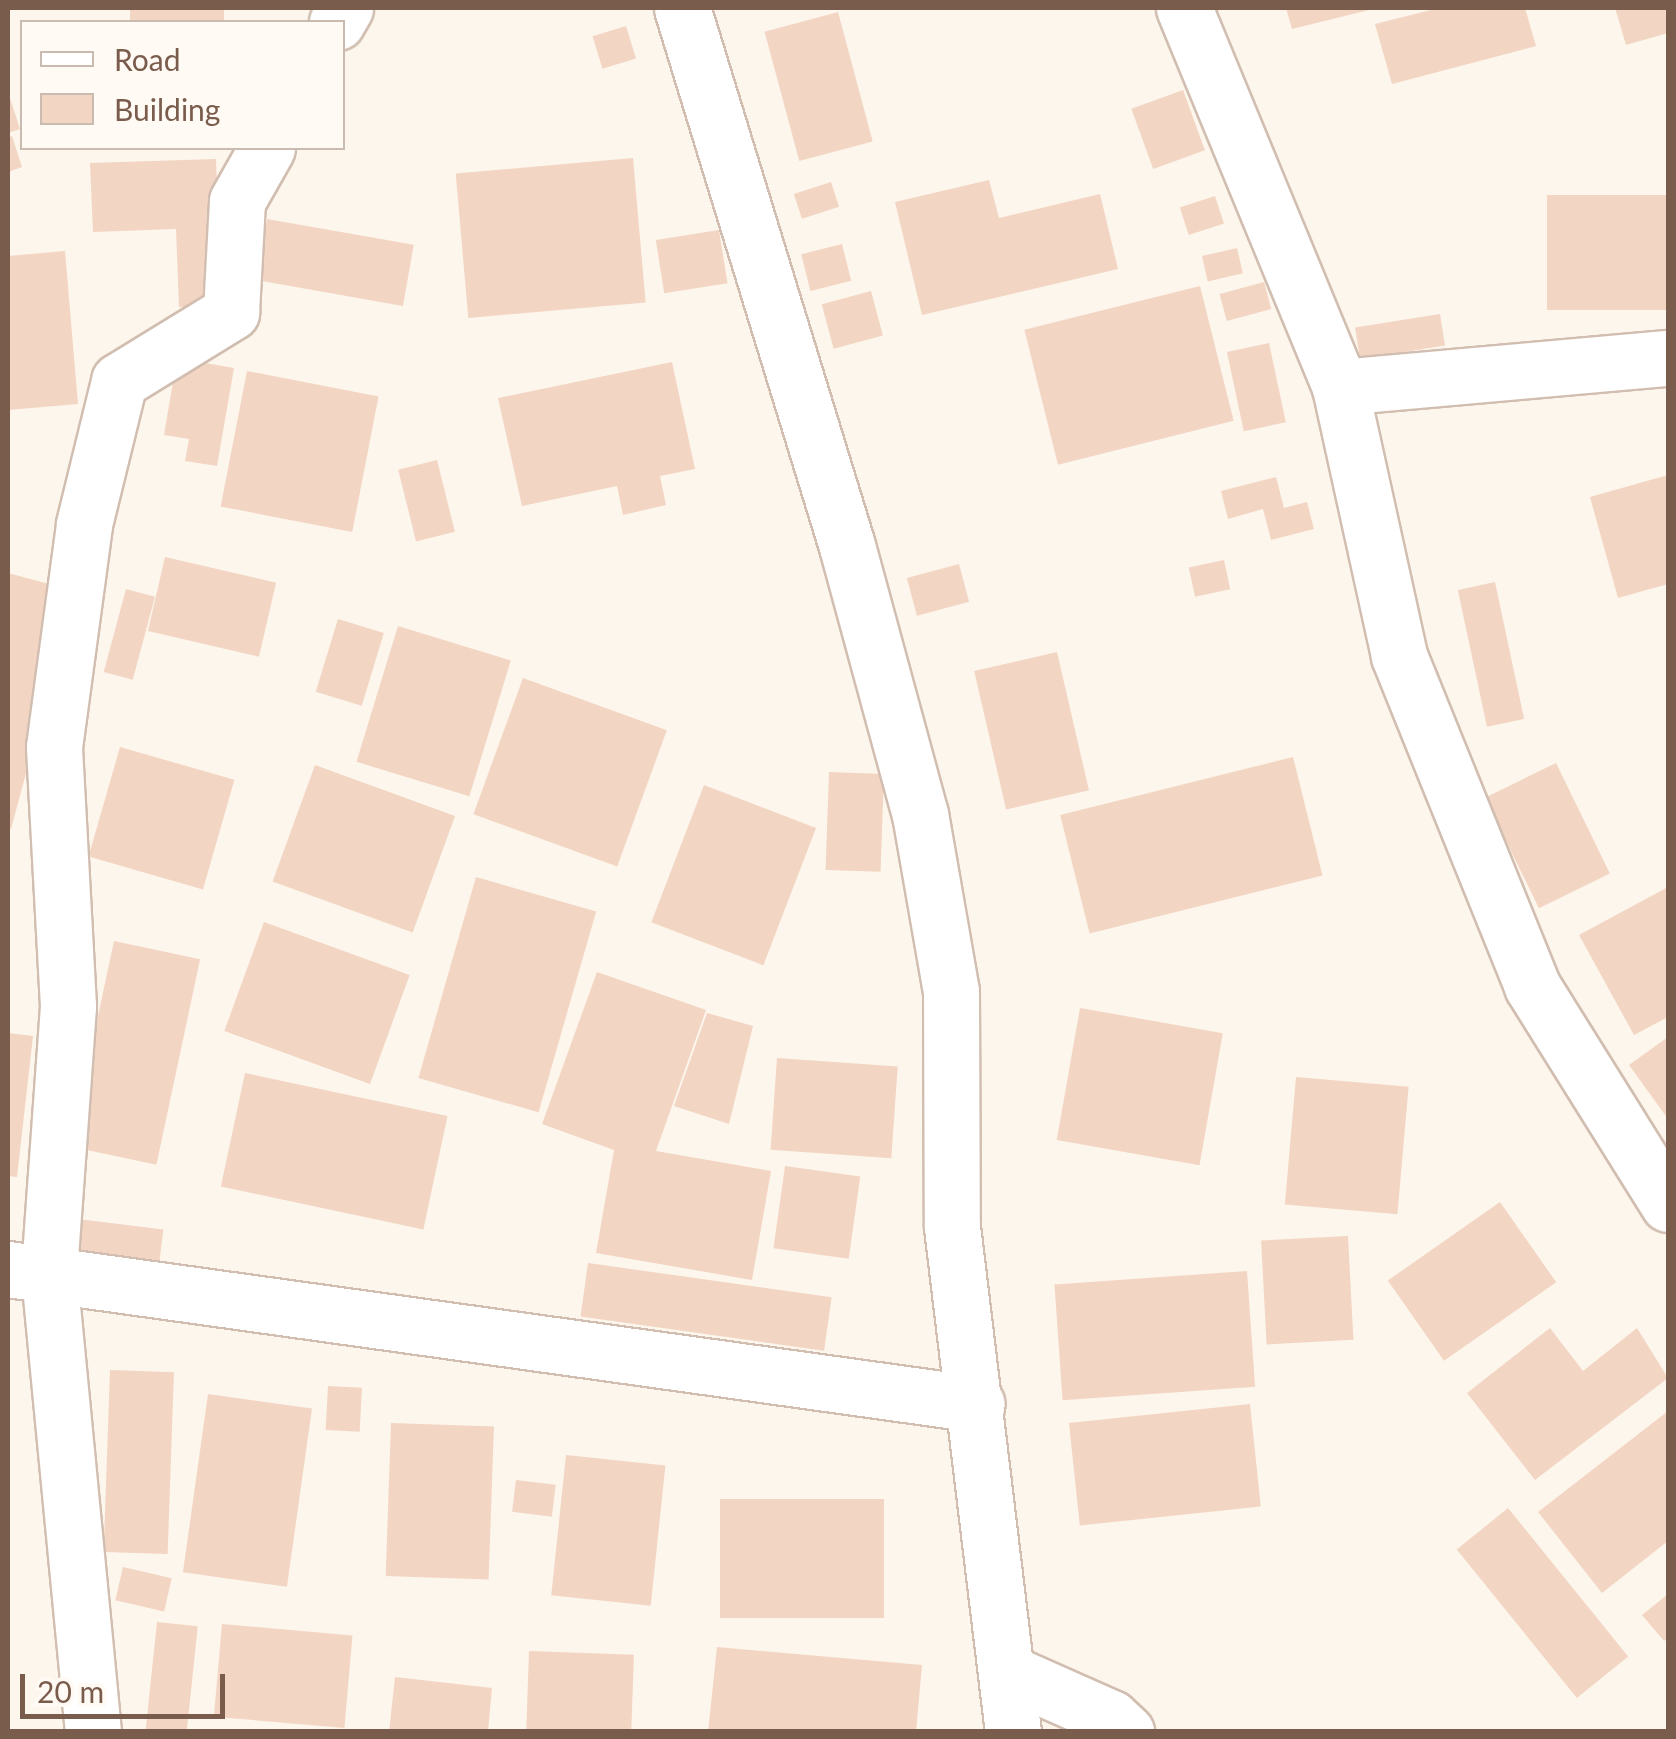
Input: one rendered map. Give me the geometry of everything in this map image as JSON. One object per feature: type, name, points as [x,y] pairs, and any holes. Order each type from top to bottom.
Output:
[{"type":"street","points":[[682,8],[848,546],[920,814],[951,991],[952,1227],[977,1404],[1014,1732]]},
{"type":"street","points":[[1184,8],[1340,387],[1399,656],[1532,986],[1668,1204]]},
{"type":"street","points":[[92,1732],[28,1270],[68,1006],[54,747],[84,524],[118,381],[230,312],[237,201],[266,150]]},
{"type":"street","points":[[1340,387],[1668,358]]},
{"type":"street","points":[[28,1270],[977,1404]]},
{"type":"street","points":[[1007,1672],[1112,1718],[1126,1732]]},
{"type":"building","points":[[130,8],[224,8],[224,20],[130,20]]},
{"type":"building","points":[[1286,8],[1373,8],[1373,9],[1292,29]]},
{"type":"building","points":[[1439,8],[1525,8],[1536,46],[1392,84],[1375,24]]},
{"type":"building","points":[[1615,8],[1668,8],[1668,33],[1626,45]]},
{"type":"building","points":[[838,12],[873,141],[799,161],[765,32]]},
{"type":"building","points":[[626,26],[636,59],[602,69],[593,36]]},
{"type":"building","points":[[1183,90],[1205,150],[1153,169],[1131,109]]},
{"type":"building","points":[[8,92],[20,129],[8,133]]},
{"type":"building","points":[[12,136],[22,167],[8,172],[8,138]]},
{"type":"building","points":[[633,158],[646,302],[468,318],[456,174]]},
{"type":"building","points":[[216,159],[221,306],[179,307],[176,229],[93,232],[90,163]]},
{"type":"building","points":[[989,180],[999,218],[1100,194],[1118,269],[922,315],[895,202]]},
{"type":"building","points":[[831,182],[839,207],[802,219],[794,194]]},
{"type":"building","points":[[1547,195],[1668,195],[1668,310],[1547,310]]},
{"type":"building","points":[[1215,196],[1224,224],[1189,235],[1180,207]]},
{"type":"building","points":[[267,219],[414,245],[403,306],[256,280]]},
{"type":"building","points":[[719,230],[727,283],[664,293],[656,240]]},
{"type":"building","points":[[842,244],[851,281],[810,291],[801,254]]},
{"type":"building","points":[[1237,248],[1243,273],[1208,281],[1202,256]]},
{"type":"building","points":[[65,251],[78,404],[8,410],[8,256]]},
{"type":"building","points":[[1264,282],[1271,309],[1227,321],[1220,294]]},
{"type":"building","points":[[1200,286],[1234,421],[1058,465],[1024,330]]},
{"type":"building","points":[[871,291],[883,335],[834,349],[822,304]]},
{"type":"building","points":[[1440,314],[1445,346],[1360,359],[1355,327]]},
{"type":"building","points":[[1269,343],[1286,422],[1244,431],[1227,352]]},
{"type":"building","points":[[177,358],[234,368],[217,466],[185,461],[189,439],[164,435]]},
{"type":"building","points":[[672,362],[695,469],[660,476],[666,505],[623,515],[617,486],[522,506],[498,398]]},
{"type":"building","points":[[247,371],[379,397],[352,532],[221,506]]},
{"type":"building","points":[[437,460],[455,532],[416,541],[398,470]]},
{"type":"building","points":[[1668,475],[1668,584],[1618,598],[1590,497]]},
{"type":"building","points":[[1276,477],[1284,508],[1307,502],[1314,529],[1271,540],[1263,509],[1228,519],[1221,491]]},
{"type":"building","points":[[165,557],[276,583],[259,657],[148,631]]},
{"type":"building","points":[[1224,560],[1230,589],[1195,597],[1189,567]]},
{"type":"building","points":[[959,564],[969,602],[917,616],[907,578]]},
{"type":"building","points":[[8,573],[75,591],[11,829],[8,828]]},
{"type":"building","points":[[1495,582],[1524,719],[1487,727],[1458,590]]},
{"type":"building","points":[[126,589],[155,597],[133,680],[104,672]]},
{"type":"building","points":[[338,619],[384,633],[362,706],[316,692]]},
{"type":"building","points":[[398,626],[511,660],[469,796],[356,762]]},
{"type":"building","points":[[1057,652],[1089,790],[1006,809],[974,671]]},
{"type":"building","points":[[523,678],[667,730],[617,867],[473,814]]},
{"type":"building","points":[[120,747],[234,780],[203,889],[89,857]]},
{"type":"building","points":[[1293,757],[1323,875],[1090,933],[1060,815]]},
{"type":"building","points":[[1556,763],[1610,874],[1539,908],[1485,798]]},
{"type":"building","points":[[315,765],[455,816],[413,932],[273,882]]},
{"type":"building","points":[[829,772],[884,774],[881,872],[826,870]]},
{"type":"building","points":[[704,785],[816,828],[763,965],[651,922]]},
{"type":"building","points":[[476,877],[596,911],[539,1112],[418,1078]]},
{"type":"building","points":[[1668,887],[1668,1017],[1634,1035],[1579,935]]},
{"type":"building","points":[[264,922],[410,975],[370,1084],[224,1031]]},
{"type":"building","points":[[114,941],[200,959],[156,1165],[70,1146]]},
{"type":"building","points":[[597,972],[706,1010],[656,1151],[771,1171],[752,1280],[596,1253],[614,1150],[542,1124]]},
{"type":"building","points":[[1080,1008],[1223,1033],[1200,1165],[1057,1140]]},
{"type":"building","points":[[707,1013],[753,1026],[729,1124],[674,1106]]},
{"type":"building","points":[[8,1033],[33,1036],[17,1177],[8,1176]]},
{"type":"building","points":[[1668,1037],[1668,1119],[1629,1065]]},
{"type":"building","points":[[777,1058],[898,1066],[891,1158],[771,1150]]},
{"type":"building","points":[[245,1073],[447,1116],[423,1230],[221,1186]]},
{"type":"building","points":[[1296,1077],[1409,1087],[1397,1214],[1285,1205]]},
{"type":"building","points":[[785,1166],[860,1177],[849,1259],[773,1248]]},
{"type":"building","points":[[1500,1202],[1556,1282],[1444,1361],[1388,1281]]},
{"type":"building","points":[[78,1219],[163,1229],[159,1268],[73,1258]]},
{"type":"building","points":[[1348,1236],[1353,1340],[1267,1344],[1261,1241]]},
{"type":"building","points":[[588,1263],[832,1297],[824,1351],[580,1316]]},
{"type":"building","points":[[1247,1271],[1255,1387],[1063,1400],[1054,1284]]},
{"type":"building","points":[[1550,1328],[1583,1371],[1637,1328],[1668,1378],[1535,1480],[1467,1393]]},
{"type":"building","points":[[110,1370],[174,1372],[168,1554],[104,1552]]},
{"type":"building","points":[[328,1386],[362,1388],[360,1432],[326,1430]]},
{"type":"building","points":[[208,1394],[312,1409],[287,1587],[183,1572]]},
{"type":"building","points":[[1250,1404],[1261,1506],[1080,1525],[1069,1423]]},
{"type":"building","points":[[1668,1411],[1668,1541],[1602,1593],[1538,1512]]},
{"type":"building","points":[[391,1423],[494,1427],[489,1580],[386,1576]]},
{"type":"building","points":[[566,1455],[665,1465],[651,1606],[551,1595]]},
{"type":"building","points":[[516,1480],[556,1485],[552,1517],[512,1512]]},
{"type":"building","points":[[720,1499],[884,1499],[884,1618],[720,1618]]},
{"type":"building","points":[[1508,1508],[1628,1656],[1577,1698],[1457,1550]]},
{"type":"building","points":[[123,1567],[172,1578],[164,1611],[115,1600]]},
{"type":"building","points":[[1668,1594],[1668,1638],[1664,1641],[1642,1615]]},
{"type":"building","points":[[157,1622],[198,1626],[187,1732],[146,1730]]},
{"type":"building","points":[[222,1624],[353,1635],[344,1728],[214,1717]]},
{"type":"building","points":[[717,1647],[922,1665],[916,1732],[708,1732]]},
{"type":"building","points":[[529,1651],[634,1655],[631,1732],[526,1732]]},
{"type":"building","points":[[395,1677],[492,1688],[488,1732],[389,1732]]}]
